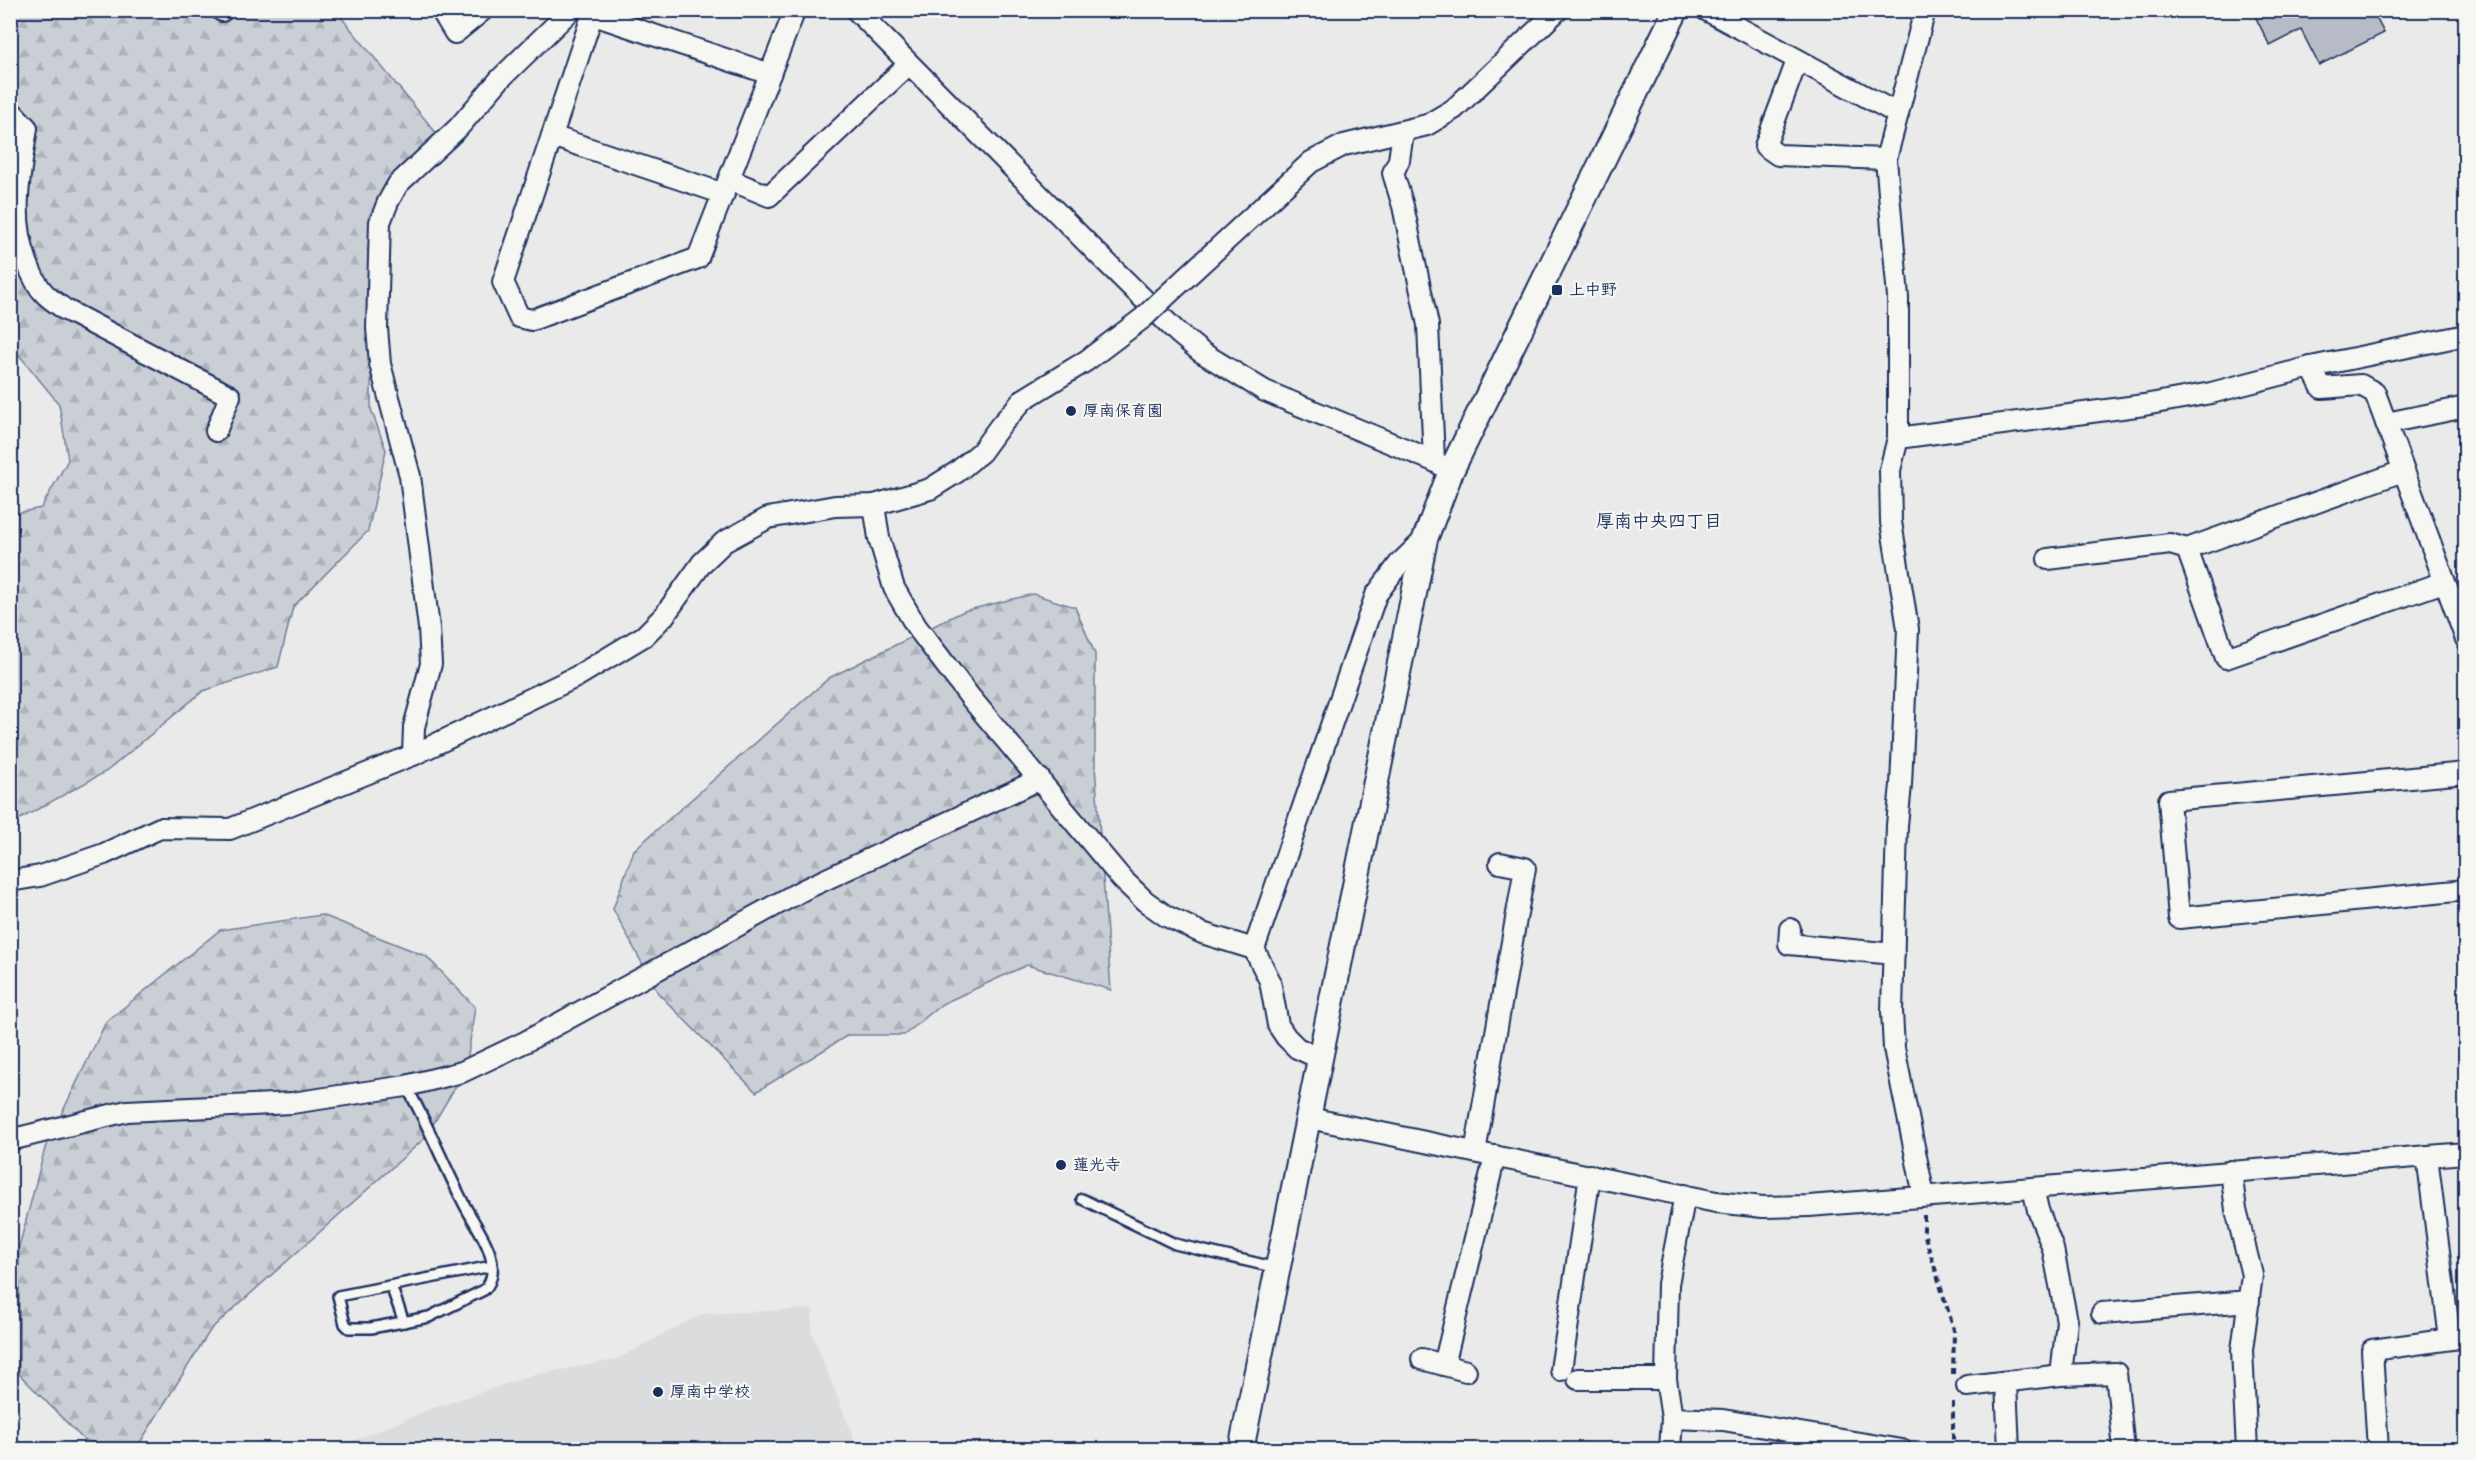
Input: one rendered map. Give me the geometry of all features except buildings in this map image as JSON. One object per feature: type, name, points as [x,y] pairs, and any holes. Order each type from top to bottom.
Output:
[{"type":"street","points":[[441,10],[455,33],[483,10]]},
{"type":"street","points":[[413,755],[414,727],[431,664],[429,628],[410,476],[380,363],[377,317],[380,222],[398,184],[458,128],[500,79],[571,10]]},
{"type":"street","points":[[770,75],[594,13],[503,282],[519,317],[532,320],[698,258],[727,187],[795,10]]},
{"type":"street","points":[[856,10],[908,65],[1178,333],[1200,351],[1265,391],[1443,466]]},
{"type":"street","points":[[10,881],[40,876],[104,854],[160,828],[230,829],[413,755],[576,677],[644,636],[664,616],[702,563],[724,542],[768,518],[834,506],[874,505],[930,489],[957,472],[981,452],[1024,399],[1086,361],[1143,318],[1311,162],[1344,145],[1428,125],[1454,109],[1558,10]]},
{"type":"street","points":[[1241,1449],[1425,539],[1443,466],[1676,10]]},
{"type":"street","points":[[1706,10],[1898,114]]},
{"type":"street","points":[[1924,1196],[1894,1048],[1892,1012],[1898,825],[1908,629],[1891,522],[1890,470],[1898,438],[1898,297],[1886,159],[1925,10]]},
{"type":"street","points":[[1797,60],[1766,146],[1778,155],[1886,159]]},
{"type":"street","points":[[552,136],[727,187],[769,196],[908,65]]},
{"type":"street","points":[[10,111],[27,128],[17,195],[16,222],[19,242],[30,271],[45,294],[64,309],[230,396],[216,431]]},
{"type":"street","points":[[1403,132],[1399,160],[1393,173],[1428,326],[1443,466]]},
{"type":"street","points":[[1898,438],[2144,405],[2211,393],[2311,367],[2466,335]]},
{"type":"street","points":[[2311,367],[2322,388],[2361,385],[2375,393],[2466,639]]},
{"type":"street","points":[[2386,423],[2466,407]]},
{"type":"street","points":[[2048,559],[2170,544],[2187,549],[2403,471]]},
{"type":"street","points":[[874,505],[879,538],[894,588],[916,626],[970,697],[1122,879],[1145,901],[1187,927],[1254,949],[1270,981],[1278,1025],[1297,1048],[1321,1059]]},
{"type":"street","points":[[1254,949],[1376,595],[1399,564],[1425,539]]},
{"type":"street","points":[[2187,549],[2226,658],[2444,582]]},
{"type":"street","points":[[2466,773],[2169,800],[2179,918],[2466,890]]},
{"type":"street","points":[[10,1140],[127,1111],[292,1103],[406,1086],[462,1072],[525,1042],[803,890],[1040,779]]},
{"type":"street","points":[[1475,1152],[1525,868],[1500,863]]},
{"type":"street","points":[[1790,929],[1789,944],[1894,954]]},
{"type":"street","points":[[1309,1118],[1685,1195],[1763,1207],[2466,1153]]},
{"type":"street","points":[[1444,1365],[1495,1156]]},
{"type":"street","points":[[2378,1449],[2372,1350],[2458,1338],[2427,1156]]},
{"type":"street","points":[[2231,1171],[2236,1210],[2252,1275],[2242,1350],[2247,1449]]},
{"type":"street","points":[[1590,1175],[1569,1374],[1666,1379]]},
{"type":"street","points":[[2032,1188],[2053,1249],[2067,1321],[2061,1375]]},
{"type":"street","points":[[1670,1449],[1672,1418],[1666,1379],[1668,1284],[1685,1195]]},
{"type":"street","points":[[2102,1313],[2249,1301]]},
{"type":"street","points":[[1422,1359],[1466,1371]]},
{"type":"street","points":[[1958,1384],[2006,1383],[2061,1375],[2116,1374],[2124,1449]]},
{"type":"street","points":[[2006,1383],[2009,1449]]},
{"type":"street","points":[[1672,1418],[1723,1420],[1902,1449]]},
{"type":"lane","points":[[406,1086],[424,1118],[469,1215],[489,1250],[492,1266],[489,1286],[429,1317],[371,1328],[350,1328],[345,1324],[338,1296],[492,1266]]},
{"type":"lane","points":[[1082,1199],[1175,1244],[1278,1269]]},
{"type":"lane","points":[[391,1286],[404,1322]]},
{"type":"path","points":[[1924,1196],[1924,1233],[1954,1330],[1958,1384],[1953,1449]]},
{"type":"shaded area","name":"厚南中学校","points":[[813,1309],[811,1331],[858,1449],[355,1450],[352,1441],[431,1409],[533,1375],[615,1360],[702,1314]]},
{"type":"green space","points":[[11,11],[336,11],[442,140],[378,214],[371,358],[371,409],[386,450],[368,531],[293,607],[278,667],[203,691],[107,771],[11,824],[11,514],[41,508],[68,460],[59,404],[11,345]]},
{"type":"green space","points":[[1033,594],[1075,607],[1095,654],[1095,765],[1111,990],[1027,965],[942,1004],[904,1035],[848,1035],[756,1092],[658,993],[613,909],[634,850],[829,678],[964,611]]},
{"type":"green space","points":[[322,915],[426,956],[475,1007],[466,1069],[425,1138],[211,1329],[136,1449],[119,1449],[84,1440],[19,1374],[19,1247],[45,1148],[106,1022],[220,930]]},
{"type":"place","name":"上中野","points":[[1557,290]]},
{"type":"place","name":"厚南保育園","points":[[1071,411]]},
{"type":"place","name":"蓮光寺","points":[[1061,1165]]},
{"type":"place","name":"厚南中学校","points":[[658,1392]]},
{"type":"district","name":"厚南中央四丁目","points":[[1659,521]]}]
